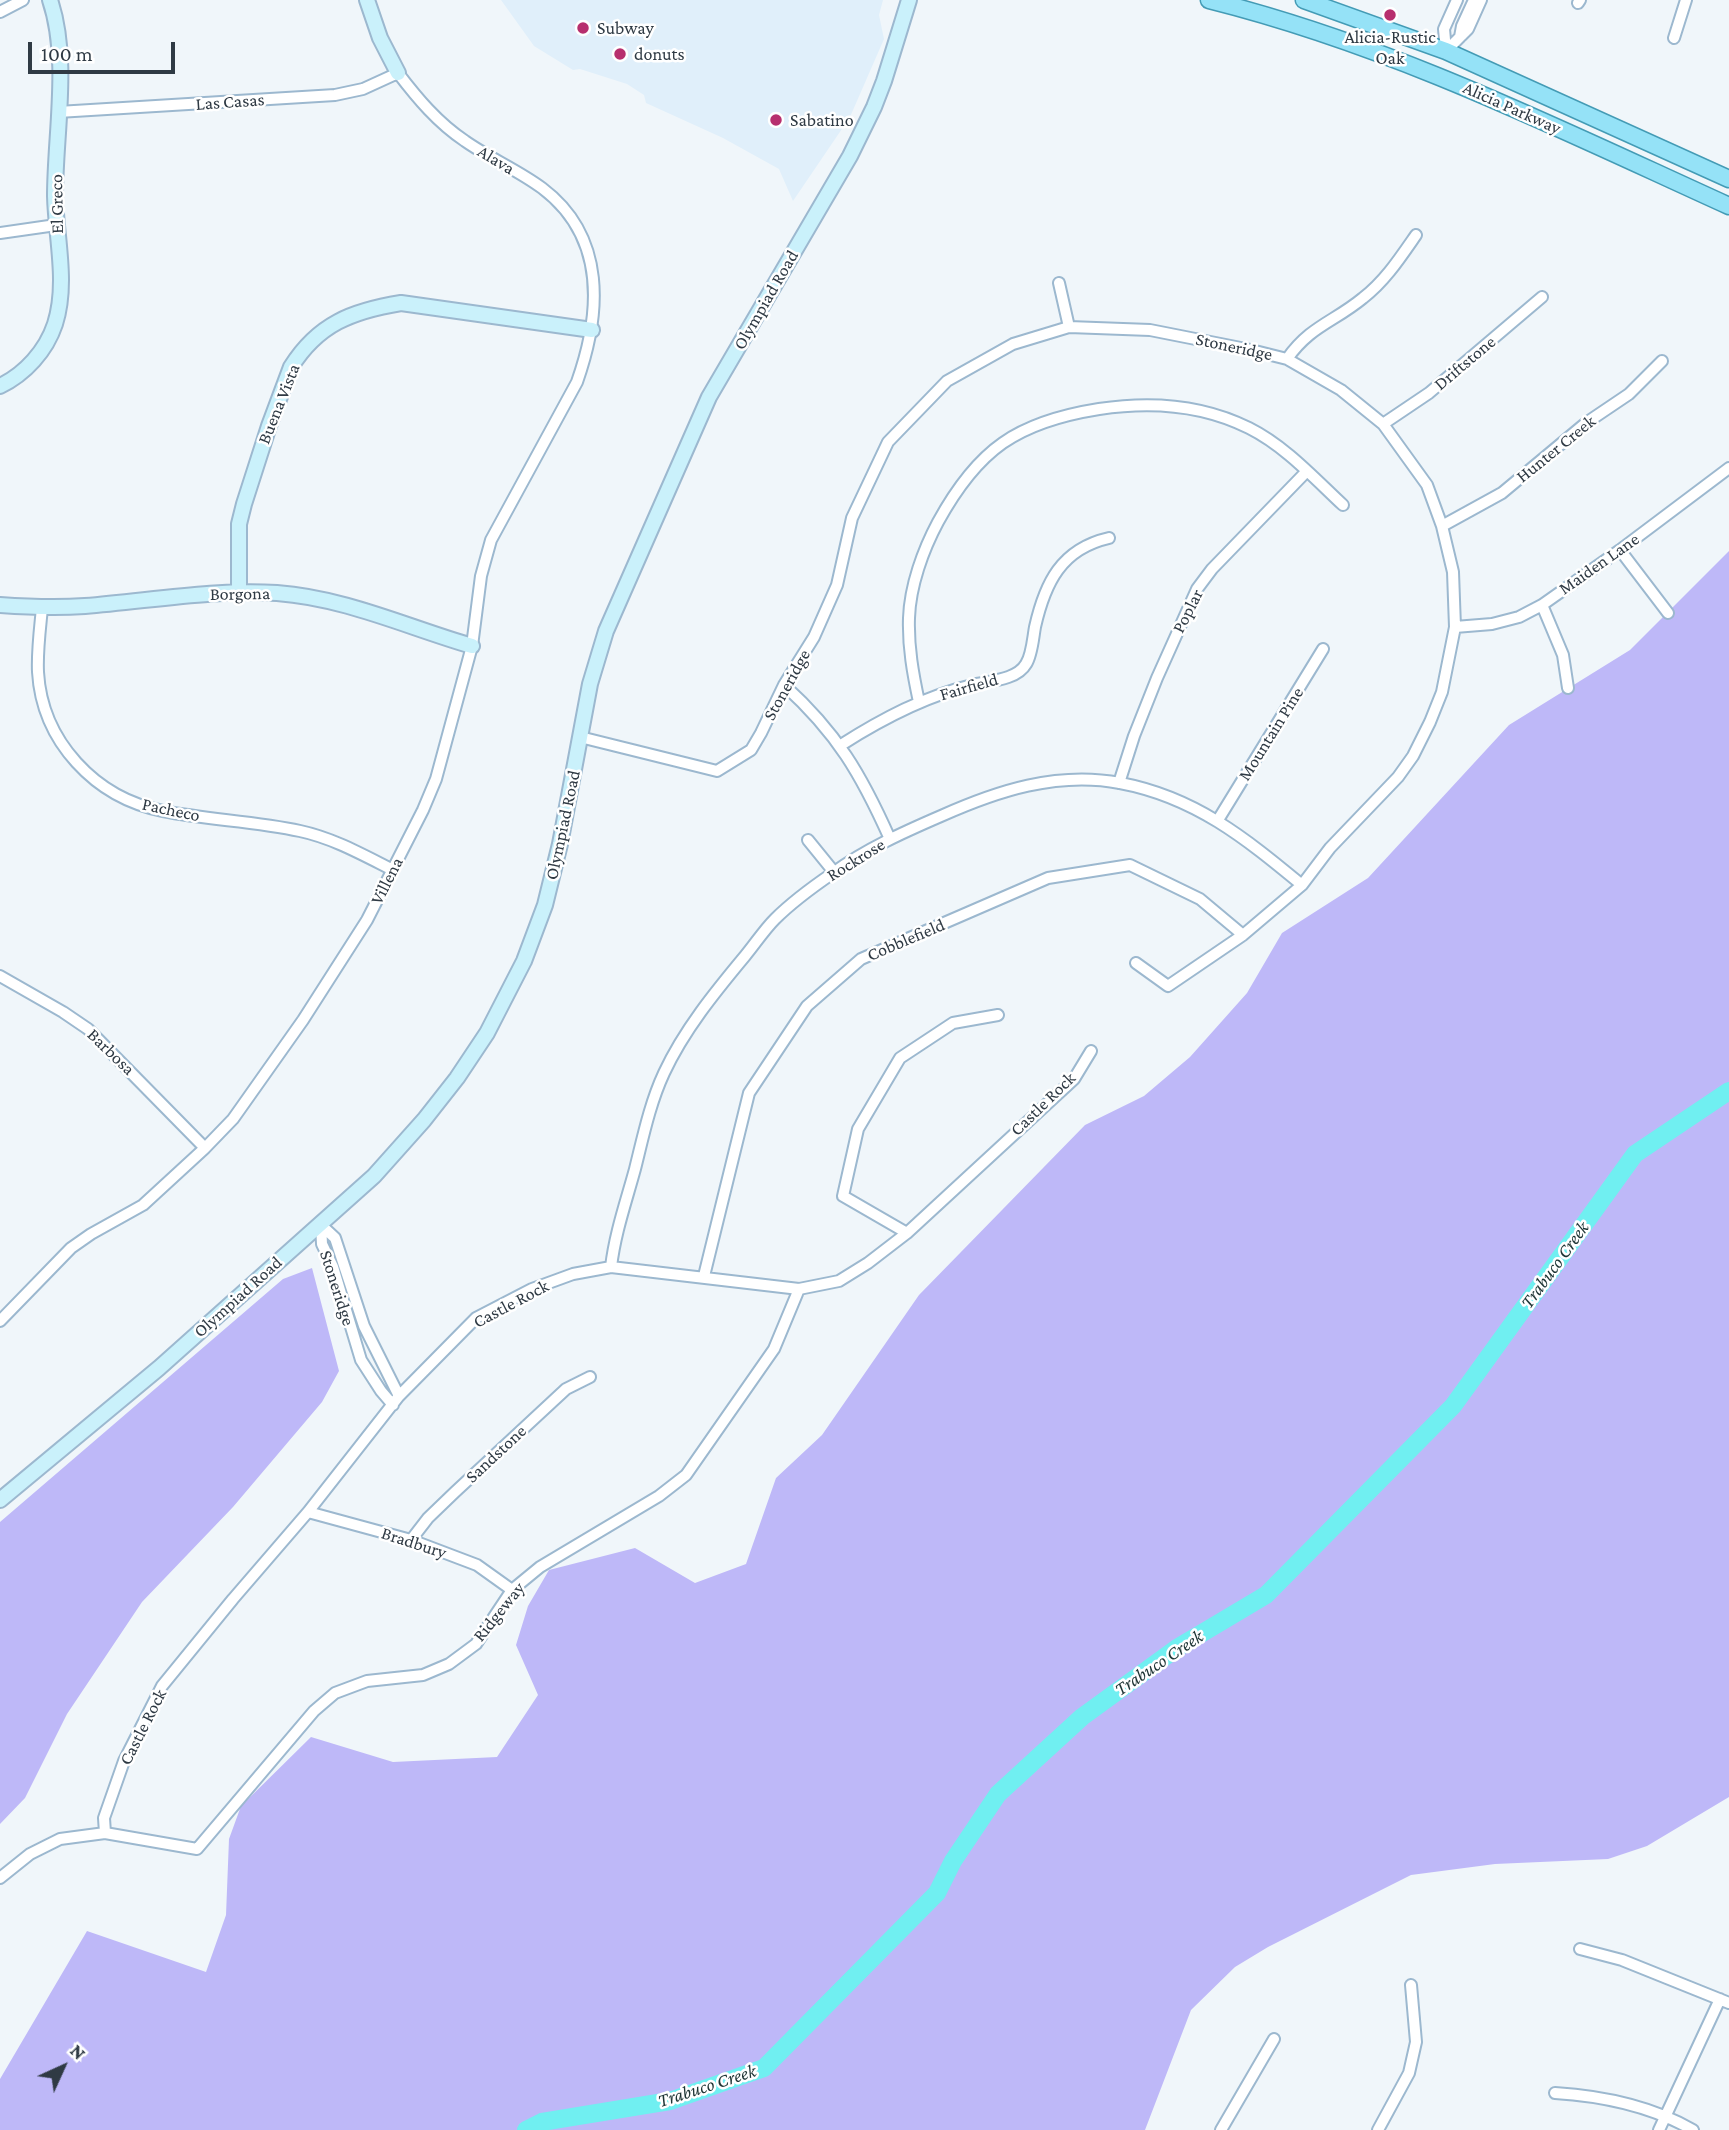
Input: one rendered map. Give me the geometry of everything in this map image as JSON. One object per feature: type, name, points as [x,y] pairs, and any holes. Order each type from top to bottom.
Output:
[{"type":"main road","name":"El Greco","points":[[0,386],[25,370],[41,351],[54,328],[59,311],[61,284],[56,225],[60,58],[50,0]]},
{"type":"main road","name":"Alava","points":[[367,0],[380,38],[398,73]]},
{"type":"main road","name":"Olympiad Road","points":[[0,1500],[159,1368],[321,1225],[400,1149],[457,1078],[487,1033],[524,961],[545,905],[561,844],[590,684],[606,631],[709,397],[850,156],[884,81],[909,0]]},
{"type":"main road","name":"Alicia Parkway","points":[[1209,0],[1325,33],[1437,74],[1729,206]]},
{"type":"main road","name":"Alicia Parkway","points":[[1304,0],[1446,51],[1729,179]]},
{"type":"main road","points":[[1437,74],[1446,51]]},
{"type":"main road","name":"Buena Vista","points":[[239,593],[239,524],[250,484],[290,368],[301,351],[321,332],[344,317],[370,308],[401,303],[592,330]]},
{"type":"main road","name":"Borgona","points":[[0,605],[42,608],[239,593],[313,597],[351,606],[472,646]]},
{"type":"street","points":[[0,12],[23,0]]},
{"type":"street","points":[[1446,51],[1444,29],[1457,0]]},
{"type":"street","points":[[1460,37],[1474,0]]},
{"type":"street","points":[[1446,51],[1468,29],[1481,0]]},
{"type":"street","points":[[1674,38],[1686,0]]},
{"type":"street","name":"Las Casas","points":[[58,112],[335,95],[363,89],[398,73]]},
{"type":"street","name":"Alava","points":[[398,73],[434,116],[463,141],[540,186],[569,215],[587,250],[595,287],[592,330]]},
{"type":"street","points":[[0,233],[56,225]]},
{"type":"street","points":[[1287,359],[1298,342],[1317,327],[1362,300],[1377,286],[1416,235]]},
{"type":"street","points":[[1059,283],[1069,327]]},
{"type":"street","name":"Driftstone","points":[[1383,424],[1429,393],[1542,297]]},
{"type":"street","name":"Stoneridge","points":[[580,737],[717,771],[751,750],[784,685],[814,637],[837,585],[852,518],[888,442],[947,381],[1013,344],[1069,327],[1150,330],[1287,359],[1341,390],[1383,424],[1427,485],[1442,526],[1453,572],[1455,627],[1442,692],[1413,756],[1398,776],[1330,848],[1302,885],[1243,935],[1168,986],[1136,963]]},
{"type":"street","name":"Villena","points":[[0,1321],[71,1248],[143,1205],[205,1148],[247,1101],[367,920],[436,779],[472,646],[481,576],[491,540],[519,485],[568,403],[586,358],[592,330]]},
{"type":"street","name":"Hunter Creek","points":[[1442,526],[1502,493],[1586,423],[1629,394],[1662,361]]},
{"type":"street","points":[[919,702],[909,648],[909,614],[923,554],[951,497],[972,468],[997,447],[1026,429],[1060,416],[1133,404],[1170,404],[1201,410],[1250,428],[1283,451],[1343,505]]},
{"type":"street","name":"Maiden Lane","points":[[1455,627],[1492,624],[1519,617],[1542,604],[1620,550],[1729,468]]},
{"type":"street","name":"Poplar","points":[[1119,782],[1133,736],[1197,589],[1212,569],[1307,471]]},
{"type":"street","name":"Fairfield","points":[[841,745],[919,702],[961,687],[1017,674],[1027,663],[1040,602],[1053,576],[1070,556],[1088,543],[1108,538]]},
{"type":"street","points":[[1620,550],[1668,613]]},
{"type":"street","points":[[1542,604],[1563,655],[1568,688]]},
{"type":"street","name":"Pacheco","points":[[42,608],[38,671],[46,713],[64,749],[103,787],[124,799],[163,811],[303,831],[339,844],[393,870]]},
{"type":"street","name":"Mountain Pine","points":[[1217,820],[1323,649]]},
{"type":"street","points":[[784,685],[809,707],[841,745],[868,791],[890,839]]},
{"type":"street","name":"Rockrose","points":[[611,1267],[614,1241],[663,1074],[703,1008],[776,918],[834,872],[890,839],[985,797],[1021,786],[1057,781],[1119,782],[1170,797],[1217,820],[1251,842],[1302,885]]},
{"type":"street","points":[[808,840],[834,872]]},
{"type":"street","name":"Cobblefield","points":[[704,1276],[749,1093],[807,1006],[861,959],[1048,878],[1130,864],[1200,899],[1243,935]]},
{"type":"street","name":"Barbosa","points":[[0,976],[88,1029],[205,1148]]},
{"type":"street","points":[[906,1233],[843,1196],[858,1129],[900,1058],[953,1023],[998,1015]]},
{"type":"street","name":"Castle Rock","points":[[105,1833],[104,1818],[124,1761],[162,1686],[308,1512],[396,1400],[476,1318],[532,1289],[573,1274],[611,1267],[799,1289],[839,1281],[868,1263],[906,1233],[1074,1079],[1090,1051]]},
{"type":"street","name":"Stoneridge","points":[[321,1225],[335,1238],[364,1326],[396,1400]]},
{"type":"street","name":"Stoneridge","points":[[321,1225],[322,1244],[334,1269],[361,1360],[371,1377],[396,1400]]},
{"type":"street","points":[[334,1269],[345,1263]]},
{"type":"street","name":"Ridgeway","points":[[105,1833],[197,1849],[314,1711],[335,1693],[367,1681],[423,1675],[449,1664],[476,1644],[512,1590],[540,1567],[659,1496],[686,1475],[774,1349],[799,1289]]},
{"type":"street","points":[[0,1303],[9,1311]]},
{"type":"street","points":[[371,1377],[384,1367]]},
{"type":"street","name":"Sandstone","points":[[411,1540],[428,1518],[566,1389],[590,1377]]},
{"type":"street","name":"Bradbury","points":[[308,1512],[411,1540],[477,1565],[512,1590]]},
{"type":"street","points":[[0,1878],[30,1854],[60,1839],[105,1833]]},
{"type":"street","points":[[1580,1950],[1622,1960],[1724,2001],[1660,2130]]},
{"type":"street","points":[[1378,2130],[1409,2073],[1416,2042],[1411,1986]]},
{"type":"street","points":[[1221,2130],[1274,2039]]},
{"type":"street","points":[[1555,2093],[1580,2094],[1630,2104],[1665,2116],[1693,2130]]},
{"type":"shaded area","points":[[501,0],[883,0],[879,15],[884,39],[850,117],[793,201],[779,169],[723,138],[646,103],[644,95],[627,84],[580,69],[573,70],[534,46]]},
{"type":"shaded area","points":[[1729,551],[1729,1797],[1647,1846],[1608,1859],[1495,1864],[1411,1875],[1268,1947],[1235,1967],[1191,2010],[1145,2130],[0,2130],[0,2079],[87,1931],[206,1972],[226,1915],[229,1839],[241,1806],[311,1737],[393,1762],[497,1757],[538,1695],[516,1645],[528,1606],[549,1570],[635,1548],[695,1583],[746,1564],[776,1478],[822,1435],[919,1295],[1085,1125],[1144,1096],[1190,1057],[1247,993],[1282,933],[1368,878],[1509,725],[1630,650]]},
{"type":"shaded area","points":[[312,1268],[339,1371],[322,1402],[233,1507],[142,1602],[67,1714],[25,1798],[0,1824],[0,1522],[283,1279]]},
{"type":"waterway","name":"Trabuco Creek","points":[[526,2130],[542,2122],[670,2101],[764,2068],[937,1893],[953,1861],[998,1794],[1082,1717],[1177,1648],[1266,1595],[1453,1406],[1635,1154],[1729,1091]]},
{"type":"place","name":"Alicia-Rustic Oak","points":[[1390,15]]},
{"type":"place","name":"Subway","points":[[583,28]]},
{"type":"place","name":"donuts","points":[[620,54]]},
{"type":"place","name":"Sabatino","points":[[776,120]]}]
